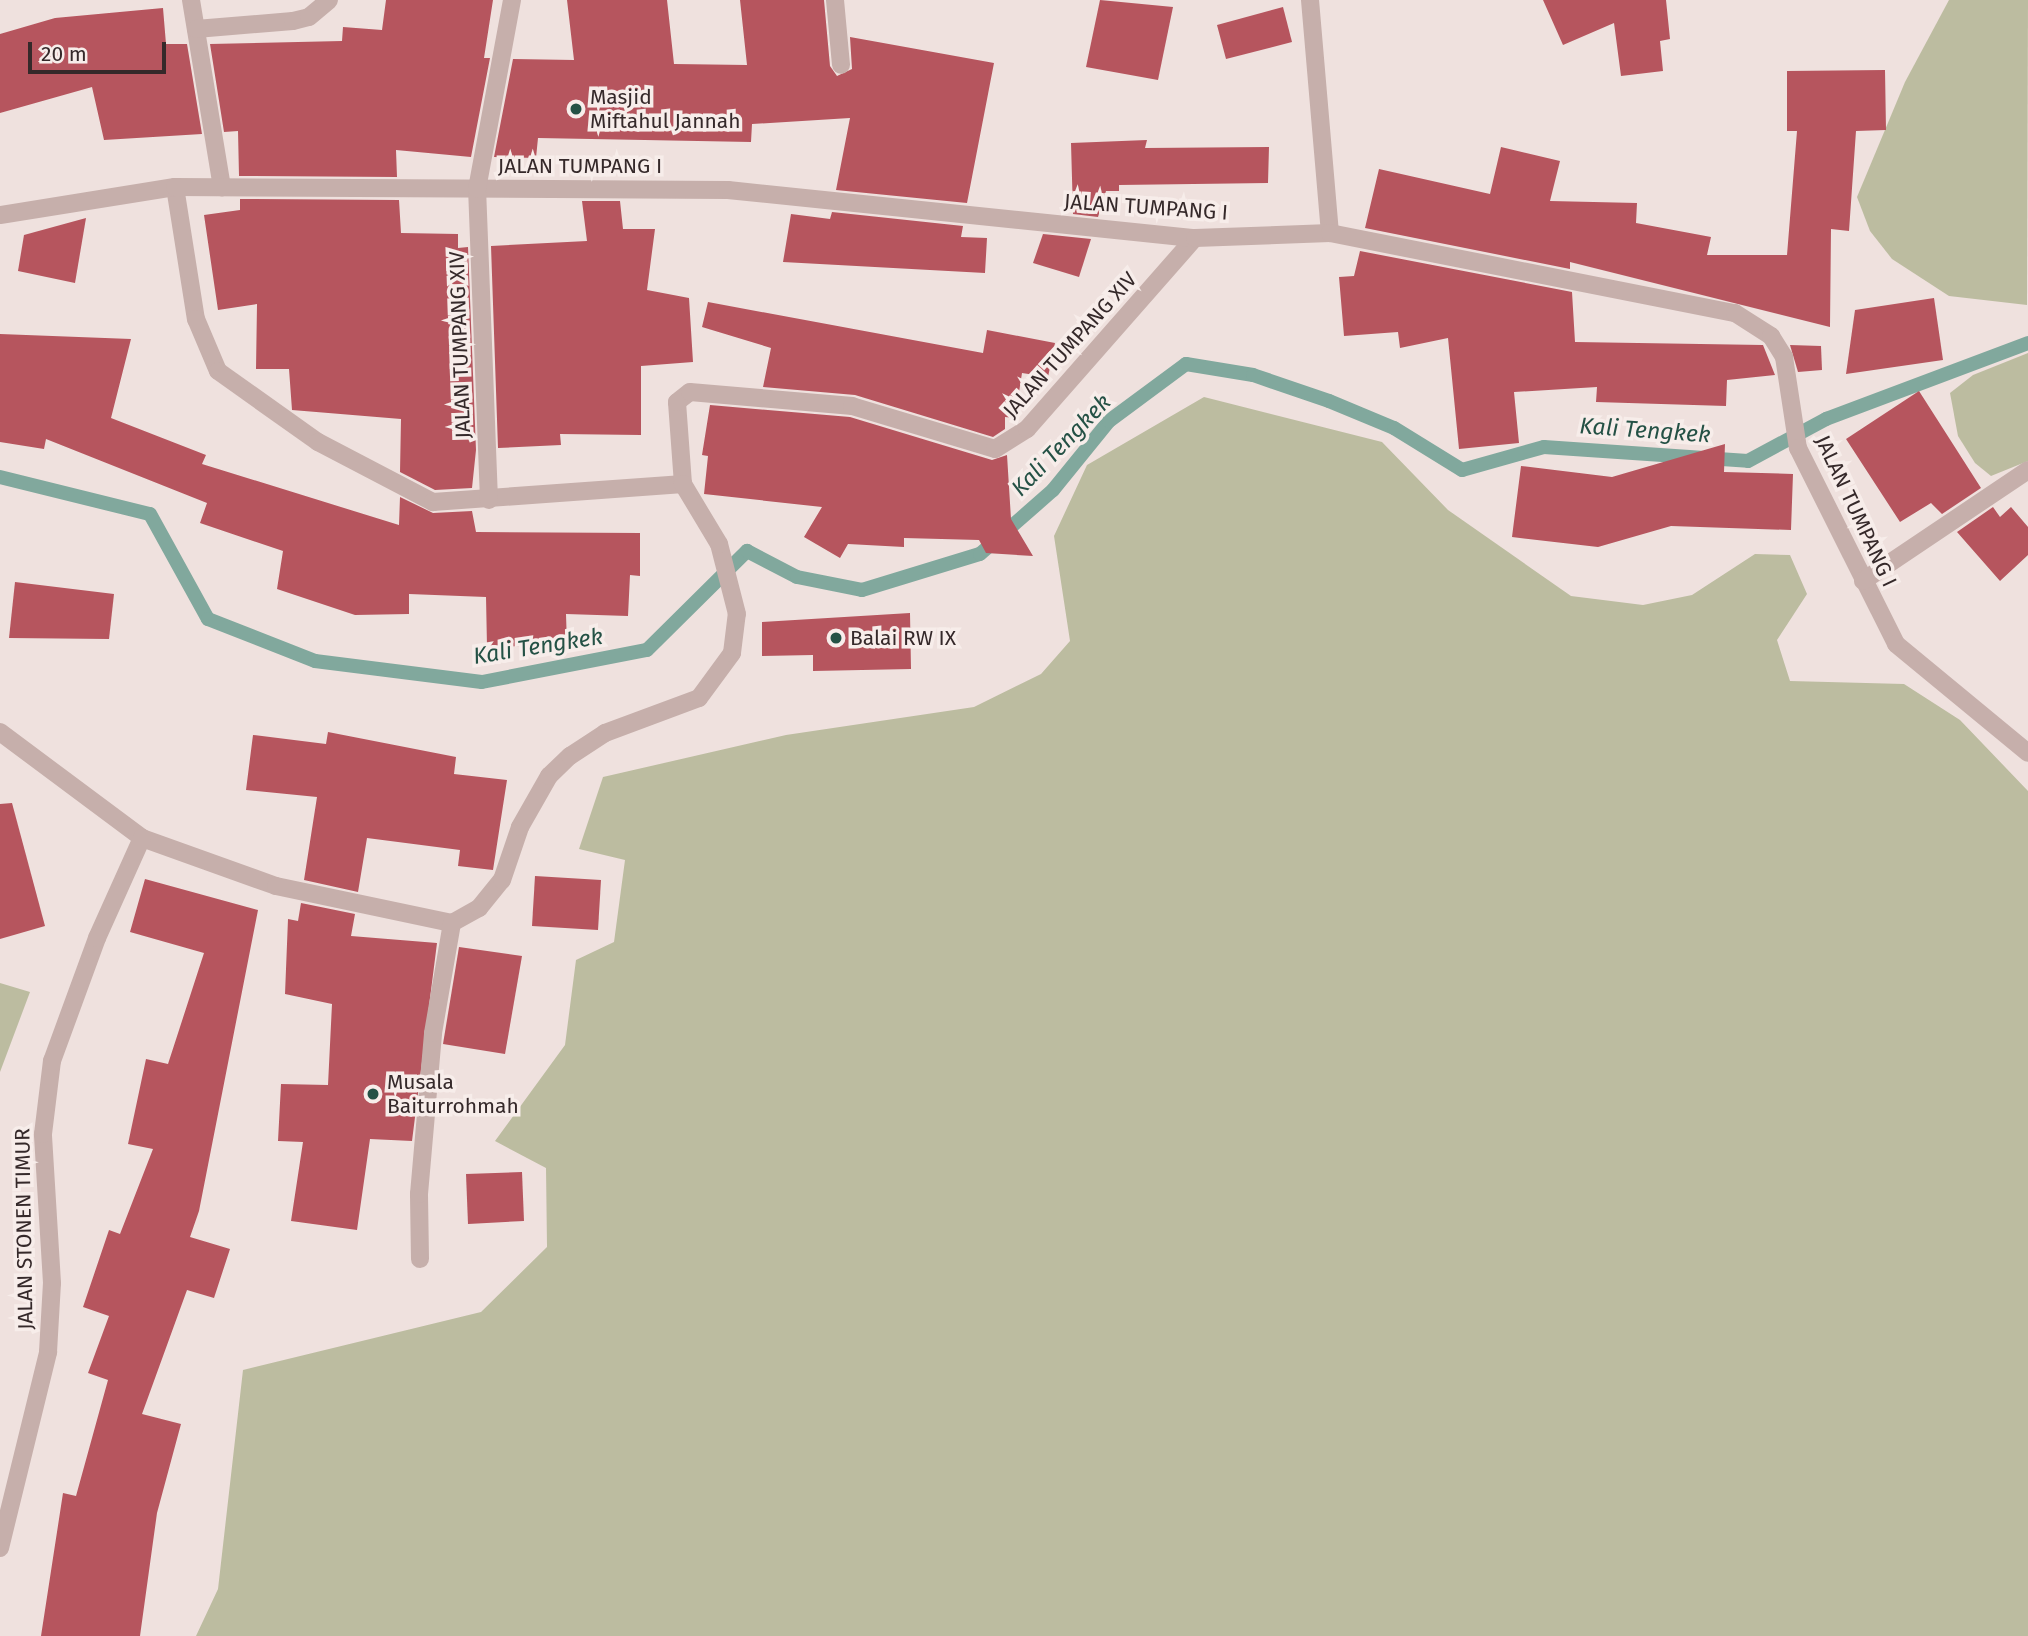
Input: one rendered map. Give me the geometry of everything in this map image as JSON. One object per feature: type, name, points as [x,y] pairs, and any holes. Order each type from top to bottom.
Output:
[{"type":"street","points":[[191,0],[222,187]]},
{"type":"street","points":[[196,29],[293,21],[309,16],[329,0]]},
{"type":"street","name":"JALAN TUMPANG XIV","points":[[489,500],[477,189],[512,0]]},
{"type":"street","points":[[835,0],[841,65]]},
{"type":"street","points":[[1310,0],[1330,233]]},
{"type":"street","points":[[175,187],[195,319],[218,371],[318,442],[433,502],[683,484]]},
{"type":"street","name":"JALAN TUMPANG I","points":[[0,215],[175,187],[728,190],[1195,238],[1330,233],[1735,313],[1770,336],[1784,357],[1787,395],[1798,448],[1896,644],[2028,753]]},
{"type":"street","name":"JALAN TUMPANG XIV","points":[[452,923],[479,908],[502,880],[520,827],[549,776],[570,756],[605,733],[699,698],[719,677],[732,653],[737,614],[719,544],[683,484],[677,402],[690,392],[852,406],[995,449],[1009,444],[1195,238]]},
{"type":"street","points":[[1863,581],[2028,470]]},
{"type":"street","points":[[0,732],[142,838],[276,886],[452,923],[433,1034],[419,1194],[420,1259]]},
{"type":"street","name":"JALAN STONEN TIMUR","points":[[0,1548],[48,1352],[52,1283],[43,1134],[52,1061],[97,938],[142,838]]},
{"type":"green space","points":[[1949,0],[2028,0],[2027,305],[1949,296],[1892,259],[1870,231],[1857,197],[1905,82]]},
{"type":"green space","points":[[2028,353],[2028,461],[1991,476],[1975,463],[1958,436],[1950,393],[1973,375]]},
{"type":"green space","points":[[1204,397],[1382,442],[1448,510],[1571,596],[1643,605],[1692,595],[1755,554],[1790,555],[1807,594],[1777,640],[1790,681],[1904,684],[1960,720],[2028,791],[2028,1636],[196,1636],[218,1589],[243,1370],[481,1312],[547,1247],[546,1168],[495,1141],[565,1045],[576,960],[614,942],[625,860],[579,849],[603,777],[786,735],[974,707],[1041,674],[1070,641],[1054,536],[1087,465]]},
{"type":"green space","points":[[0,983],[30,992],[0,1072]]},
{"type":"building","points":[[386,0],[493,0],[484,58],[490,58],[471,157],[396,150],[397,177],[239,176],[238,131],[224,132],[210,44],[342,41],[343,27],[382,30]]},
{"type":"building","points":[[567,0],[667,0],[674,64],[747,65],[740,0],[824,0],[830,66],[837,76],[852,69],[850,37],[994,63],[967,203],[836,190],[850,118],[752,124],[751,142],[538,138],[536,158],[494,157],[513,59],[574,60]]},
{"type":"building","points":[[1100,0],[1173,7],[1158,80],[1086,67]]},
{"type":"building","points":[[1543,0],[1666,0],[1670,39],[1660,41],[1663,71],[1621,76],[1614,23],[1563,45]]},
{"type":"building","points":[[1283,7],[1292,42],[1226,59],[1217,25]]},
{"type":"building","points":[[163,8],[166,44],[187,44],[202,134],[104,140],[92,87],[0,113],[0,34],[55,18]]},
{"type":"building","points":[[1885,70],[1886,130],[1856,131],[1849,231],[1831,229],[1830,327],[1570,262],[1570,269],[1365,228],[1379,169],[1490,194],[1501,147],[1560,161],[1550,201],[1637,203],[1636,223],[1711,237],[1707,255],[1787,255],[1797,131],[1787,131],[1787,71]]},
{"type":"building","points":[[1147,140],[1145,148],[1269,147],[1268,183],[1119,185],[1119,191],[1106,191],[1098,217],[1073,214],[1071,143]]},
{"type":"building","points":[[240,199],[399,200],[401,233],[458,234],[458,248],[468,247],[476,450],[472,488],[435,490],[400,472],[401,419],[292,410],[289,369],[256,369],[257,304],[218,310],[204,215],[240,210]]},
{"type":"building","points":[[582,201],[620,201],[623,229],[655,229],[647,290],[689,298],[693,362],[641,366],[641,435],[560,434],[561,445],[498,448],[491,246],[587,241]]},
{"type":"building","points":[[832,212],[963,226],[961,237],[987,238],[985,273],[783,262],[791,214],[830,219]]},
{"type":"building","points":[[86,218],[75,283],[18,271],[24,235]]},
{"type":"building","points":[[1043,234],[1091,239],[1079,277],[1033,263]]},
{"type":"building","points":[[1360,251],[1572,292],[1575,342],[1763,345],[1775,375],[1727,380],[1726,406],[1596,402],[1597,387],[1514,392],[1519,443],[1459,449],[1448,338],[1400,348],[1398,332],[1344,336],[1339,277],[1354,276]]},
{"type":"building","points":[[1934,298],[1943,360],[1846,374],[1855,310]]},
{"type":"building","points":[[708,302],[983,353],[987,330],[1055,343],[1048,377],[1022,373],[1015,418],[1005,417],[1005,429],[993,437],[855,395],[763,387],[771,348],[702,327]]},
{"type":"building","points":[[0,334],[131,339],[111,418],[206,455],[202,464],[399,525],[400,497],[433,513],[472,511],[476,532],[640,533],[640,576],[630,575],[628,616],[566,614],[567,645],[487,647],[486,597],[409,594],[409,614],[355,615],[277,589],[283,551],[200,523],[207,503],[46,439],[44,449],[0,442]]},
{"type":"building","points":[[1790,345],[1821,346],[1822,370],[1798,372]]},
{"type":"building","points":[[1919,391],[1981,488],[1942,514],[1931,503],[1900,522],[1846,439]]},
{"type":"building","points":[[710,405],[850,417],[992,460],[1007,455],[1011,519],[1033,556],[986,553],[979,540],[904,538],[904,547],[848,544],[840,558],[804,537],[822,507],[704,494],[708,456],[702,455]]},
{"type":"building","points":[[1725,444],[1724,472],[1793,474],[1791,530],[1671,526],[1598,547],[1512,537],[1521,466],[1612,477]]},
{"type":"building","points":[[1993,507],[2000,517],[2011,507],[2028,527],[2028,555],[2000,581],[1957,532]]},
{"type":"building","points":[[15,582],[114,594],[109,639],[9,638]]},
{"type":"building","name":"Balai RW IX","points":[[910,613],[911,669],[813,671],[813,655],[762,656],[762,622]]},
{"type":"building","points":[[328,732],[456,757],[454,774],[507,780],[493,870],[458,866],[460,850],[367,838],[358,892],[304,880],[317,797],[246,790],[253,735],[326,744]]},
{"type":"building","points":[[12,803],[45,926],[0,939],[0,804]]},
{"type":"building","points":[[535,876],[601,880],[598,930],[532,926]]},
{"type":"building","points":[[145,879],[258,910],[199,1211],[190,1237],[230,1249],[214,1298],[187,1290],[142,1414],[181,1424],[157,1513],[140,1636],[41,1636],[63,1493],[76,1496],[108,1380],[88,1373],[109,1316],[83,1307],[109,1230],[120,1234],[153,1149],[128,1144],[146,1059],[168,1064],[204,953],[130,932]]},
{"type":"building","points":[[301,903],[355,914],[351,936],[437,943],[412,1141],[370,1139],[357,1230],[291,1221],[303,1142],[278,1141],[281,1084],[328,1085],[332,1004],[285,994],[288,919],[298,921]]},
{"type":"building","points":[[459,947],[522,956],[505,1054],[443,1044]]},
{"type":"building","points":[[522,1172],[524,1221],[468,1224],[466,1174]]},
{"type":"waterway","name":"Kali Tengkek","points":[[0,477],[150,514],[208,619],[315,661],[482,682],[647,650],[747,551],[797,577],[862,590],[980,554],[1053,490],[1109,421],[1186,364],[1253,375],[1329,401],[1394,428],[1462,470],[1544,447],[1748,461],[1826,419],[2028,343]]},
{"type":"place","name":"Masjid Miftahul Jannah","points":[[576,109]]},
{"type":"place","name":"Balai RW IX","points":[[836,638]]},
{"type":"place","name":"Musala Baiturrohmah","points":[[373,1094]]}]
